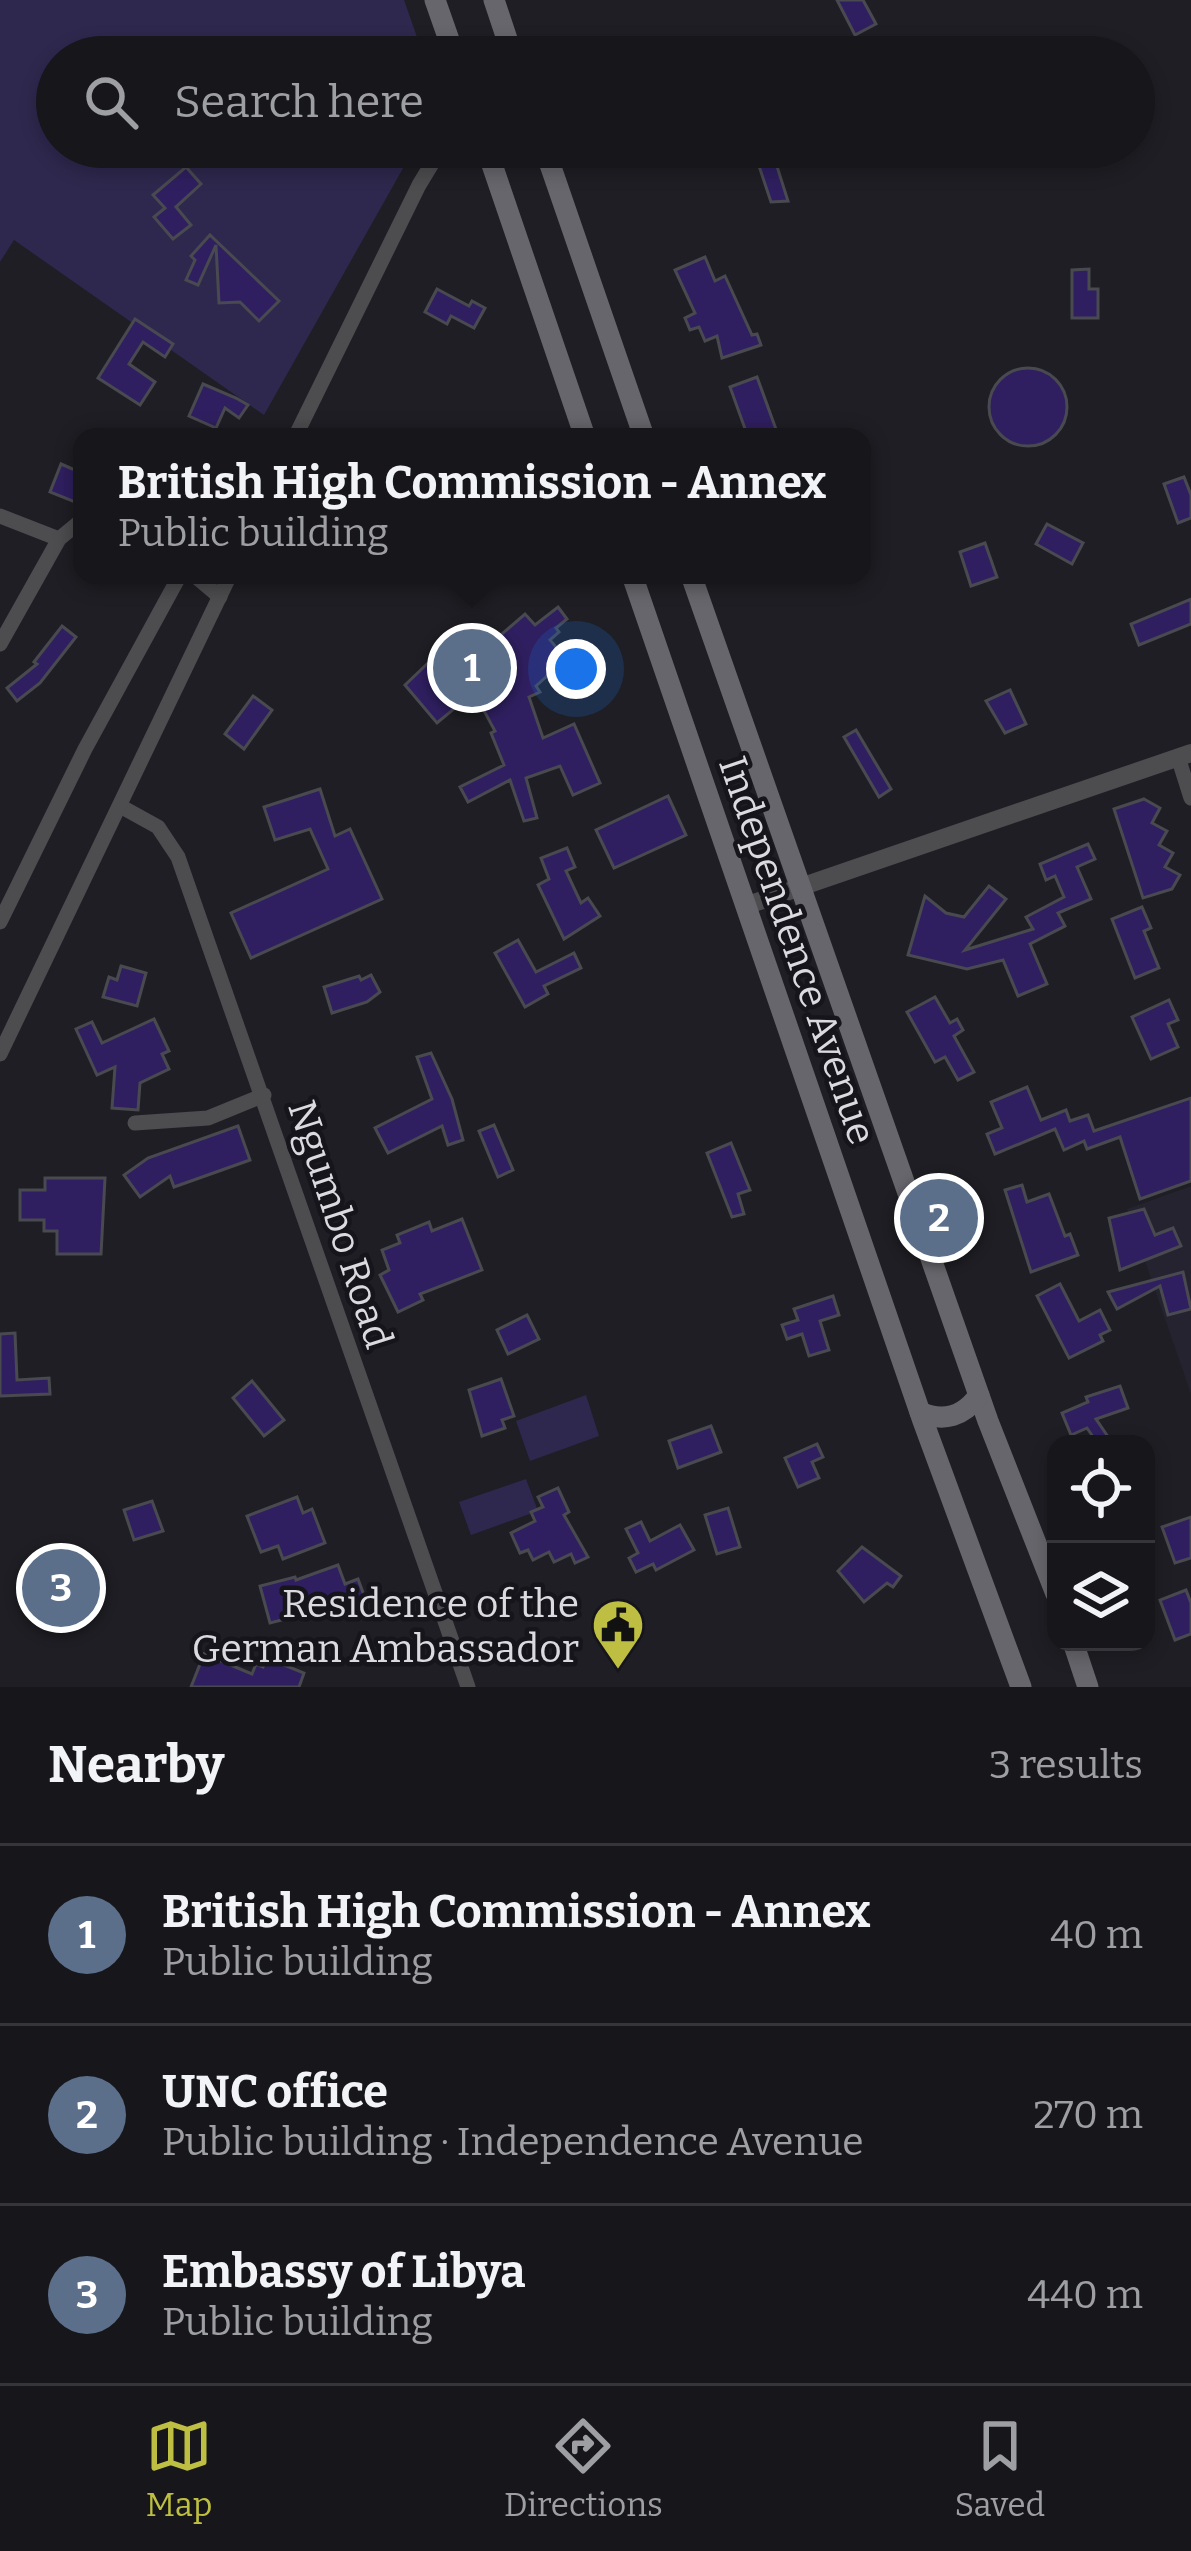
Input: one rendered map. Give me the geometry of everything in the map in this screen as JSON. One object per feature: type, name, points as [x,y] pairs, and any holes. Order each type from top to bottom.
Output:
[{"type":"main road","points":[[435,0],[448,36]]},
{"type":"main road","points":[[494,0],[506,36]]},
{"type":"main road","points":[[493,168],[582,428]]},
{"type":"main road","points":[[551,168],[641,428]]},
{"type":"main road","name":"Independence Avenue","points":[[635,584],[929,1439],[1021,1687]]},
{"type":"main road","name":"Independence Avenue","points":[[695,584],[988,1421],[1047,1571]]},
{"type":"main road","points":[[920,1412],[953,1417],[979,1395]]},
{"type":"main road","points":[[929,1439],[955,1417],[988,1421]]},
{"type":"main road","points":[[1075,1651],[1088,1687]]},
{"type":"street","points":[[299,428],[429,168]]},
{"type":"street","points":[[0,516],[59,539]]},
{"type":"street","points":[[0,644],[59,539],[73,527]]},
{"type":"street","points":[[0,922],[85,749],[175,584]]},
{"type":"street","points":[[205,584],[220,597]]},
{"type":"street","points":[[0,1054],[226,584]]},
{"type":"street","points":[[745,906],[1185,755],[1191,798]]},
{"type":"street","name":"Ngumbo Road","points":[[120,806],[158,827],[178,857],[265,1095],[368,1408],[468,1687]]},
{"type":"street","points":[[135,1123],[208,1118],[265,1095]]},
{"type":"shaded area","points":[[0,0],[404,0],[417,36],[36,36],[36,168],[403,168],[264,415],[14,240],[0,262]]},
{"type":"shaded area","points":[[1191,1186],[1191,1394],[1127,1209]]},
{"type":"shaded area","points":[[586,1395],[599,1436],[530,1461],[516,1421]]},
{"type":"shaded area","points":[[526,1479],[538,1511],[471,1535],[459,1502]]},
{"type":"building","points":[[837,0],[863,0],[876,24],[855,35]]},
{"type":"building","points":[[185,168],[201,184],[176,207],[191,225],[173,239],[154,217],[165,208],[153,195]]},
{"type":"building","points":[[760,168],[778,168],[788,201],[771,202]]},
{"type":"building","points":[[210,235],[279,301],[259,321],[240,302],[219,303],[216,245],[198,285],[186,280],[195,260],[191,256]]},
{"type":"building","points":[[705,257],[715,281],[725,276],[761,345],[722,358],[717,336],[705,341],[699,327],[690,330],[685,318],[695,313],[675,270]]},
{"type":"building","points":[[1089,269],[1089,289],[1098,289],[1098,318],[1072,318],[1072,270]]},
{"type":"building","points":[[437,289],[469,306],[472,301],[485,308],[474,328],[451,316],[447,324],[425,312]]},
{"type":"building","points":[[135,319],[173,344],[165,357],[143,342],[129,364],[155,382],[140,405],[98,378]]},
{"type":"building","points":[[1028,368],[1056,379],[1067,407],[1056,435],[1028,446],[1000,435],[989,407],[1000,379]]},
{"type":"building","points":[[757,377],[776,428],[745,428],[730,387]]},
{"type":"building","points":[[203,384],[248,405],[239,418],[225,408],[216,428],[189,416]]},
{"type":"building","points":[[61,464],[73,469],[73,501],[50,492]]},
{"type":"building","points":[[1184,477],[1191,495],[1191,518],[1178,523],[1164,484]]},
{"type":"building","points":[[1047,524],[1083,543],[1072,564],[1036,544]]},
{"type":"building","points":[[985,543],[997,577],[971,586],[960,552]]},
{"type":"building","points":[[1191,599],[1191,624],[1139,645],[1131,624]]},
{"type":"building","points":[[558,607],[567,619],[550,640],[566,659],[536,686],[540,692],[529,697],[543,738],[574,724],[600,783],[573,795],[560,766],[526,778],[537,818],[524,821],[510,780],[468,802],[460,787],[504,765],[491,733],[495,731],[474,692],[437,723],[405,685],[427,664],[434,673],[464,649],[473,659],[525,614],[535,625]]},
{"type":"building","points":[[62,626],[76,637],[40,683],[17,701],[7,688],[37,664],[34,662]]},
{"type":"building","points":[[1010,690],[1026,724],[1005,733],[986,701]]},
{"type":"building","points":[[253,696],[272,710],[244,749],[225,734]]},
{"type":"building","points":[[856,730],[891,789],[879,797],[844,737]]},
{"type":"building","points":[[320,789],[335,836],[350,829],[382,899],[251,958],[231,913],[328,869],[310,829],[275,840],[264,807]]},
{"type":"building","points":[[668,796],[686,835],[614,868],[596,830]]},
{"type":"building","points":[[1144,799],[1160,808],[1152,823],[1167,831],[1159,845],[1173,853],[1165,867],[1180,875],[1172,889],[1143,898],[1114,809]]},
{"type":"building","points":[[1088,844],[1095,859],[1077,867],[1091,899],[1058,913],[1065,926],[1030,944],[1047,984],[1018,996],[1003,960],[967,969],[908,955],[925,896],[946,913],[964,917],[989,886],[1006,899],[965,950],[1033,929],[1026,917],[1064,897],[1055,876],[1046,880],[1040,864]]},
{"type":"building","points":[[567,848],[575,867],[566,871],[581,903],[588,898],[600,916],[564,939],[538,885],[549,879],[541,858]]},
{"type":"building","points":[[1142,907],[1151,928],[1144,931],[1159,968],[1135,978],[1112,919]]},
{"type":"building","points":[[518,940],[536,972],[574,953],[581,968],[544,986],[548,994],[525,1007],[495,953]]},
{"type":"building","points":[[121,966],[146,973],[137,1006],[103,997],[109,977],[117,980]]},
{"type":"building","points":[[371,975],[380,992],[367,1002],[332,1013],[324,987]]},
{"type":"building","points":[[935,997],[950,1023],[957,1019],[963,1030],[954,1036],[974,1072],[958,1080],[945,1057],[935,1062],[907,1012]]},
{"type":"building","points":[[1169,1000],[1178,1020],[1168,1024],[1178,1047],[1151,1059],[1132,1017]]},
{"type":"building","points":[[154,1019],[169,1051],[162,1054],[169,1069],[140,1083],[138,1110],[112,1108],[115,1067],[97,1075],[76,1029],[92,1022],[102,1043]]},
{"type":"building","points":[[431,1053],[452,1099],[463,1140],[448,1145],[442,1126],[388,1153],[375,1128],[432,1099],[417,1057]]},
{"type":"building","points":[[1027,1087],[1041,1120],[1066,1110],[1070,1121],[1088,1115],[1094,1131],[1191,1098],[1191,1181],[1140,1199],[1120,1137],[1087,1149],[1084,1141],[1064,1150],[1055,1129],[995,1154],[987,1134],[1002,1128],[991,1102]]},
{"type":"building","points":[[494,1125],[513,1170],[498,1177],[479,1131]]},
{"type":"building","points":[[238,1126],[250,1160],[174,1187],[170,1176],[140,1197],[124,1175],[148,1158]]},
{"type":"building","points":[[731,1143],[750,1190],[738,1194],[744,1214],[732,1217],[707,1153]]},
{"type":"building","points":[[45,1178],[105,1178],[101,1254],[57,1254],[57,1231],[44,1231],[44,1220],[20,1220],[20,1190],[45,1190]]},
{"type":"building","points":[[1022,1185],[1027,1202],[1049,1194],[1078,1255],[1031,1272],[1005,1190]]},
{"type":"building","points":[[1144,1209],[1155,1235],[1173,1228],[1181,1246],[1120,1270],[1109,1218]]},
{"type":"building","points":[[462,1219],[482,1270],[420,1294],[423,1300],[398,1312],[380,1275],[389,1270],[382,1250],[400,1243],[397,1235],[429,1222],[432,1231]]},
{"type":"building","points":[[1183,1272],[1191,1309],[1168,1315],[1160,1286],[1117,1309],[1108,1292]]},
{"type":"building","points":[[1060,1284],[1079,1321],[1100,1310],[1110,1330],[1100,1335],[1103,1341],[1069,1358],[1037,1296]]},
{"type":"building","points":[[833,1296],[839,1315],[820,1321],[829,1350],[809,1356],[802,1334],[787,1339],[782,1325],[798,1320],[794,1309]]},
{"type":"building","points":[[527,1315],[539,1339],[508,1354],[497,1330]]},
{"type":"building","points":[[15,1333],[17,1380],[49,1378],[50,1394],[0,1396],[0,1334]]},
{"type":"building","points":[[501,1379],[514,1416],[502,1420],[505,1428],[482,1436],[469,1390]]},
{"type":"building","points":[[252,1381],[284,1420],[264,1436],[233,1398]]},
{"type":"building","points":[[1120,1386],[1128,1408],[1096,1419],[1107,1435],[1092,1435],[1087,1428],[1071,1435],[1062,1413],[1088,1402],[1086,1397]]},
{"type":"building","points":[[711,1426],[721,1452],[678,1468],[669,1441]]},
{"type":"building","points":[[817,1444],[823,1457],[812,1462],[819,1478],[798,1487],[785,1458]]},
{"type":"building","points":[[558,1488],[569,1512],[564,1515],[588,1557],[575,1563],[571,1554],[554,1562],[549,1552],[533,1560],[528,1550],[520,1553],[511,1533],[535,1521],[531,1512],[543,1507],[538,1497]]},
{"type":"building","points":[[297,1497],[303,1513],[312,1509],[325,1543],[283,1559],[278,1546],[261,1552],[247,1516]]},
{"type":"building","points":[[152,1501],[163,1531],[134,1540],[124,1510]]},
{"type":"building","points":[[728,1508],[740,1547],[717,1554],[705,1515]]},
{"type":"building","points":[[1191,1517],[1191,1558],[1175,1563],[1162,1527]]},
{"type":"building","points":[[641,1522],[650,1541],[680,1525],[694,1550],[656,1570],[653,1564],[636,1572],[629,1558],[638,1553],[626,1529]]},
{"type":"building","points":[[58,1547],[100,1597],[65,1629],[21,1579]]},
{"type":"building","points":[[862,1547],[901,1576],[893,1587],[887,1583],[864,1602],[838,1571]]},
{"type":"building","points":[[338,1565],[345,1584],[358,1579],[365,1598],[319,1616],[317,1611],[270,1623],[260,1586]]},
{"type":"building","points":[[1186,1590],[1191,1634],[1175,1640],[1160,1600]]},
{"type":"building","points":[[204,1654],[252,1674],[256,1664],[263,1667],[267,1658],[304,1673],[299,1687],[191,1687]]},
{"type":"place","name":"British High Commission - Annex","points":[[472,668]]},
{"type":"place","name":"UNC office","points":[[939,1218]]},
{"type":"place","name":"Embassy of Libya","points":[[61,1588]]},
{"type":"place","name":"Residence of the German Ambassador","points":[[618,1671]]}]
